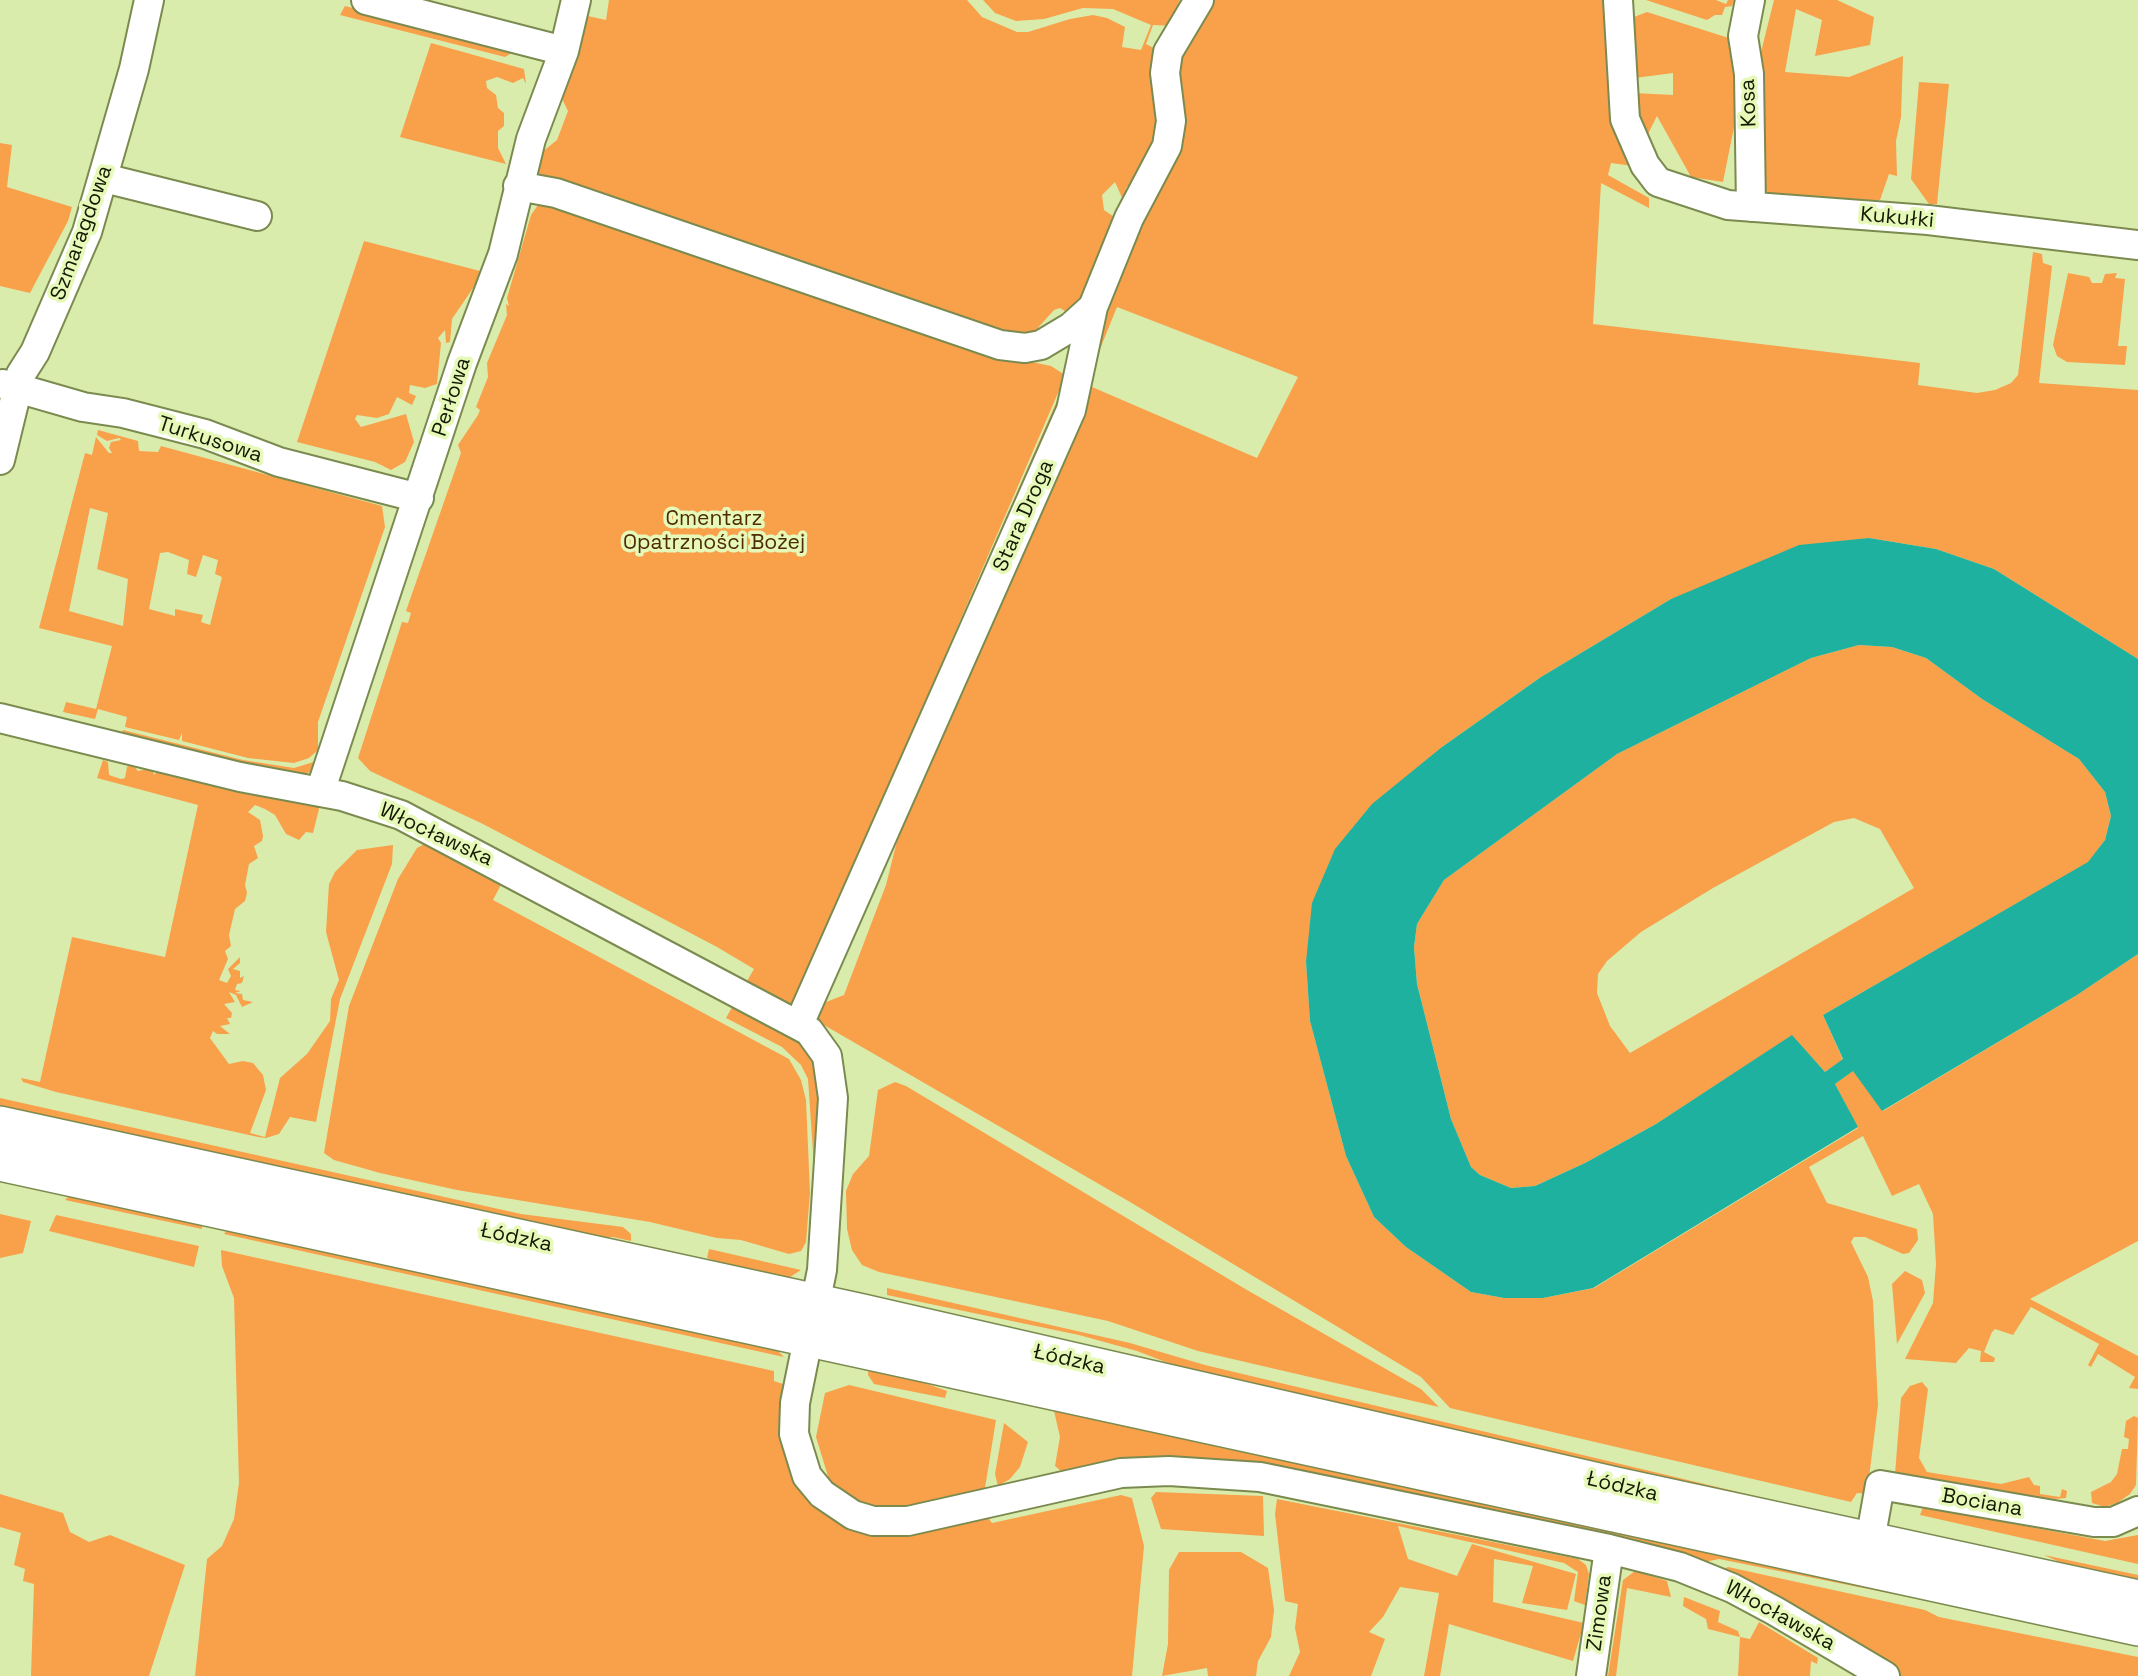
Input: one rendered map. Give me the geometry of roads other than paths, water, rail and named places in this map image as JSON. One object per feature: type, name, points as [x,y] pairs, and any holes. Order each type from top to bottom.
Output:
[{"type":"main road","name":"Łódzka","points":[[0,1125],[812,1321],[2138,1627]]},
{"type":"main road","name":"Łódzka","points":[[0,1162],[812,1321],[2138,1599]]},
{"type":"street","name":"Szmaragdowa","points":[[0,460],[9,386],[21,374],[35,352],[77,261],[104,178],[149,0]]},
{"type":"street","points":[[366,0],[564,51]]},
{"type":"street","name":"Perłowa","points":[[320,792],[462,362],[503,254],[531,139],[564,51],[576,0]]},
{"type":"street","name":"Stara Droga","points":[[799,1024],[1071,410],[1093,307],[1129,218],[1167,146],[1171,121],[1165,81],[1166,64],[1172,43],[1199,0]]},
{"type":"street","name":"Kukułki","points":[[1618,0],[1625,119],[1645,165],[1658,182],[1706,200],[1751,207],[1928,220],[2138,245]]},
{"type":"street","name":"Kosa","points":[[1750,0],[1743,36],[1749,74],[1751,207]]},
{"type":"street","points":[[104,178],[257,216]]},
{"type":"street","points":[[518,186],[556,193],[1000,345],[1025,348],[1041,345],[1071,327],[1093,307]]},
{"type":"street","name":"Turkusowa","points":[[9,386],[83,407],[205,434],[279,462],[419,498]]},
{"type":"street","name":"Włocławska","points":[[0,718],[230,774],[374,805],[419,822],[799,1024],[817,1038],[827,1056],[833,1098],[822,1270],[795,1403],[794,1434],[807,1476],[822,1494],[846,1511],[873,1521],[908,1521],[1121,1473],[1205,1472],[1274,1479],[1609,1549],[1710,1578],[1775,1611],[1885,1676]]},
{"type":"street","name":"Bociana","points":[[1870,1541],[1880,1485],[2094,1522],[2113,1522],[2138,1511]]},
{"type":"street","name":"Zimowa","points":[[1591,1676],[1609,1549]]},
{"type":"water","points":[[1869,538],[1936,549],[1994,569],[2138,659],[2138,954],[2077,995],[1882,1111],[1853,1071],[1835,1084],[1858,1127],[1593,1288],[1543,1298],[1504,1298],[1471,1292],[1406,1247],[1374,1217],[1346,1156],[1310,1021],[1306,962],[1312,903],[1335,849],[1372,804],[1442,747],[1541,677],[1671,599],[1799,545]],"holes":[[[1859,645],[1892,647],[1926,658],[1982,699],[2079,759],[2105,792],[2111,816],[2105,840],[2088,862],[1823,1015],[1843,1059],[1825,1072],[1792,1035],[1656,1124],[1585,1163],[1535,1186],[1511,1188],[1480,1175],[1471,1167],[1451,1119],[1417,984],[1414,947],[1417,924],[1444,880],[1617,754],[1811,658]]]},
{"type":"park label","name":"Cmentarz Opatrzności Bożej","points":[[714,531]]}]
